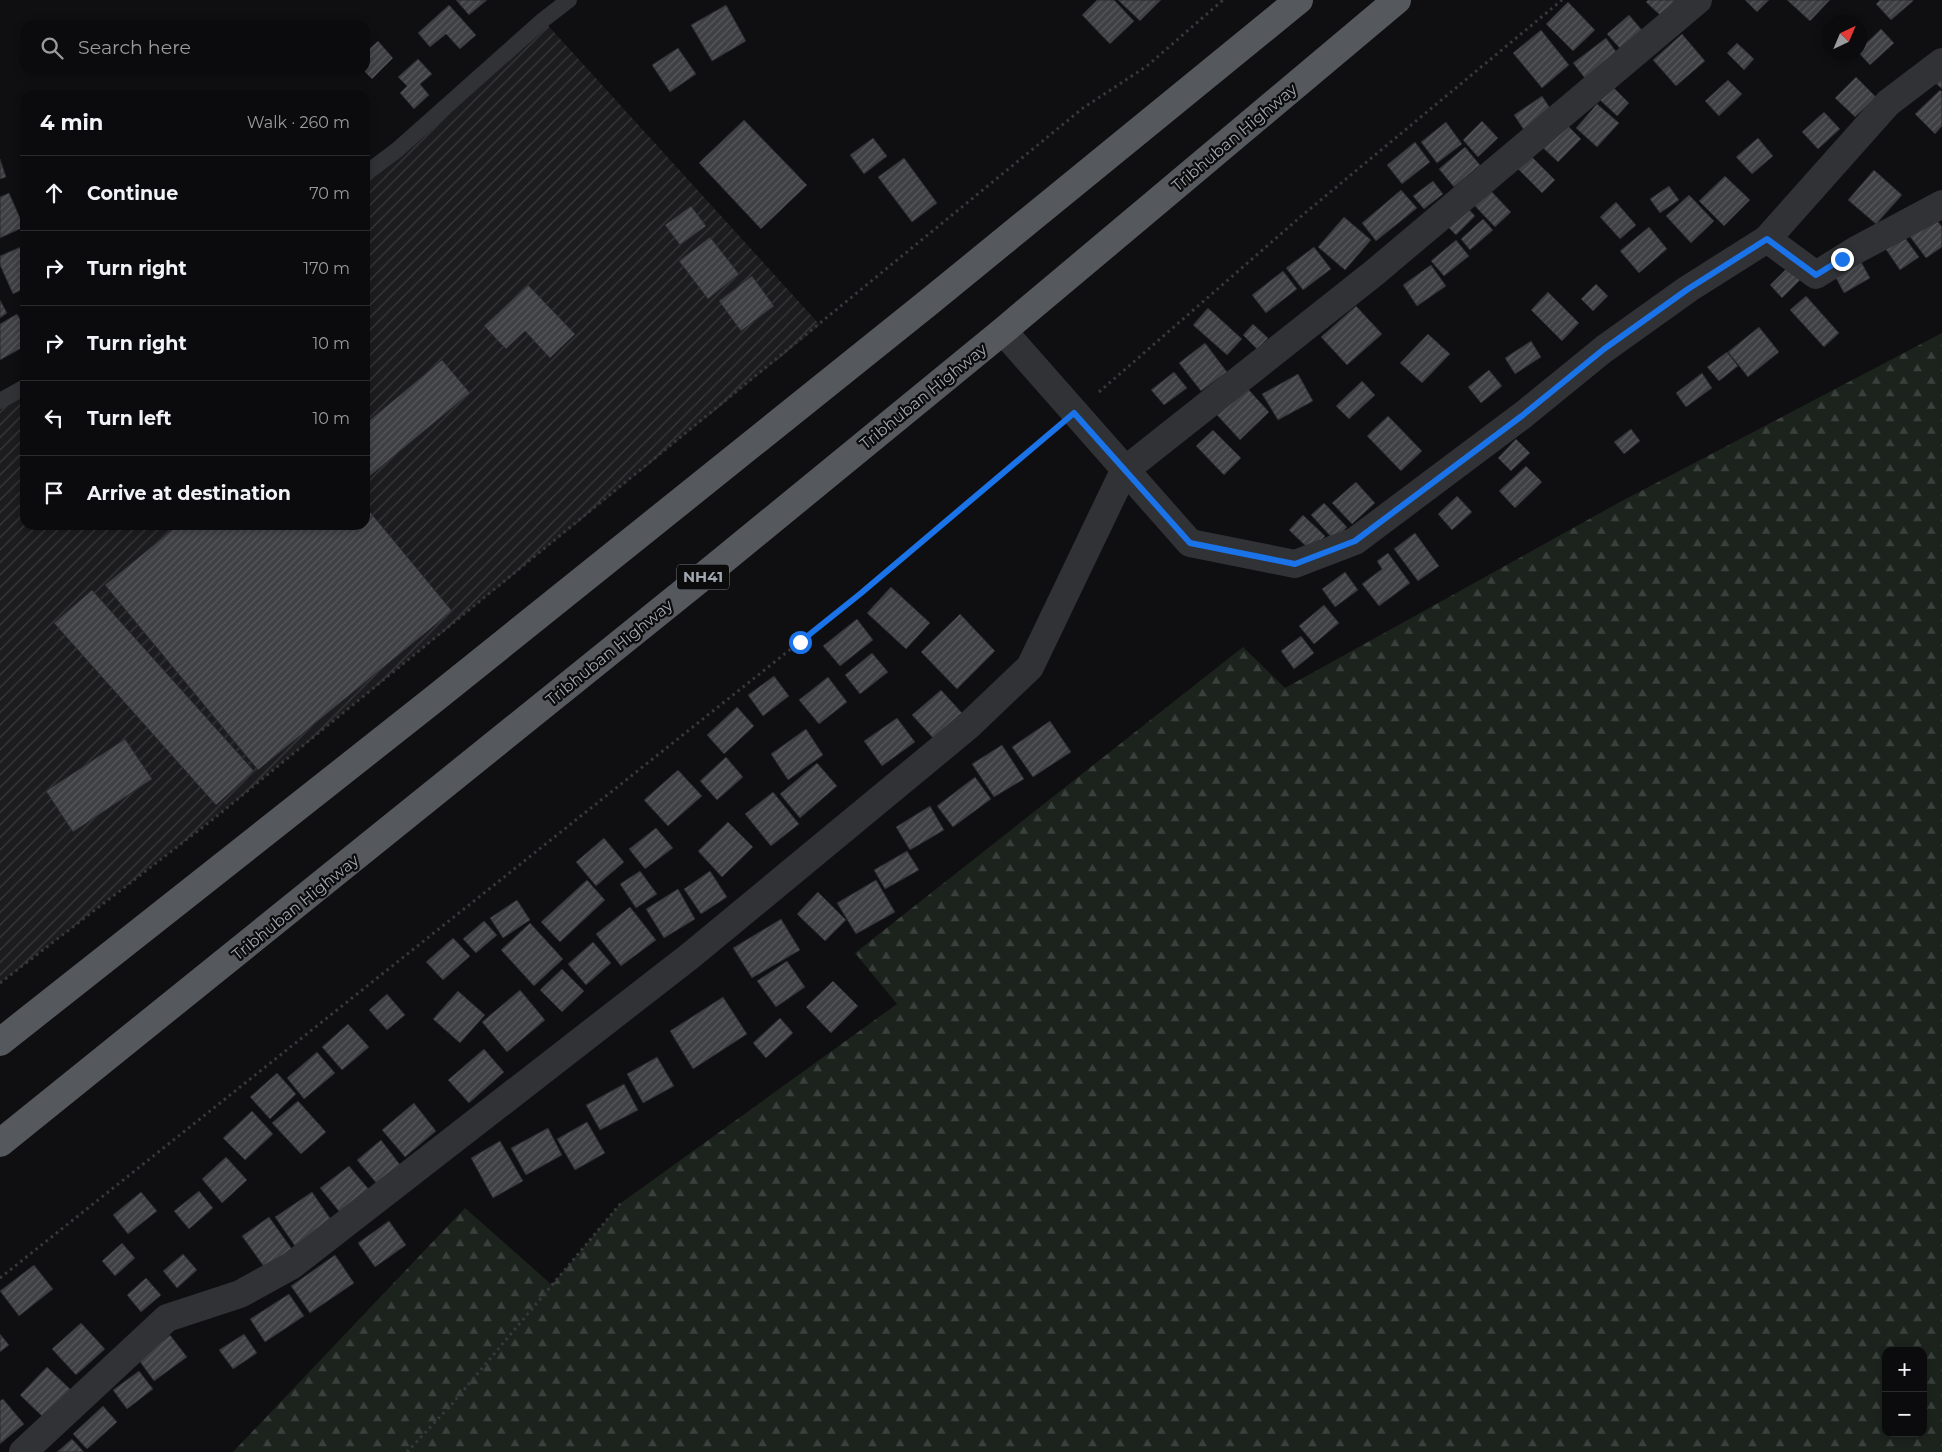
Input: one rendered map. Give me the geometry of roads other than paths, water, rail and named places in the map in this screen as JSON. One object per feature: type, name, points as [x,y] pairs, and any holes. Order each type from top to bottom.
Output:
[{"type":"highway","name":"Tribhuban Highway","points":[[0,1143],[708,572],[1002,331],[1397,0]]},
{"type":"highway","points":[[0,1042],[449,688],[914,314],[1295,1]]},
{"type":"street","points":[[23,1452],[166,1318],[240,1294],[290,1266],[690,956],[967,727],[1030,666],[1124,471],[1374,273],[1698,0]]},
{"type":"street","points":[[1002,331],[1124,471],[1190,543],[1295,564],[1355,541],[1523,415],[1604,349],[1688,289],[1767,239],[1888,103],[1942,62]]},
{"type":"street","points":[[1767,239],[1816,275],[1856,250],[1942,204]]},
{"type":"lane","points":[[370,170],[397,150],[543,20],[569,0]]},
{"type":"lane","points":[[0,401],[20,390]]}]
